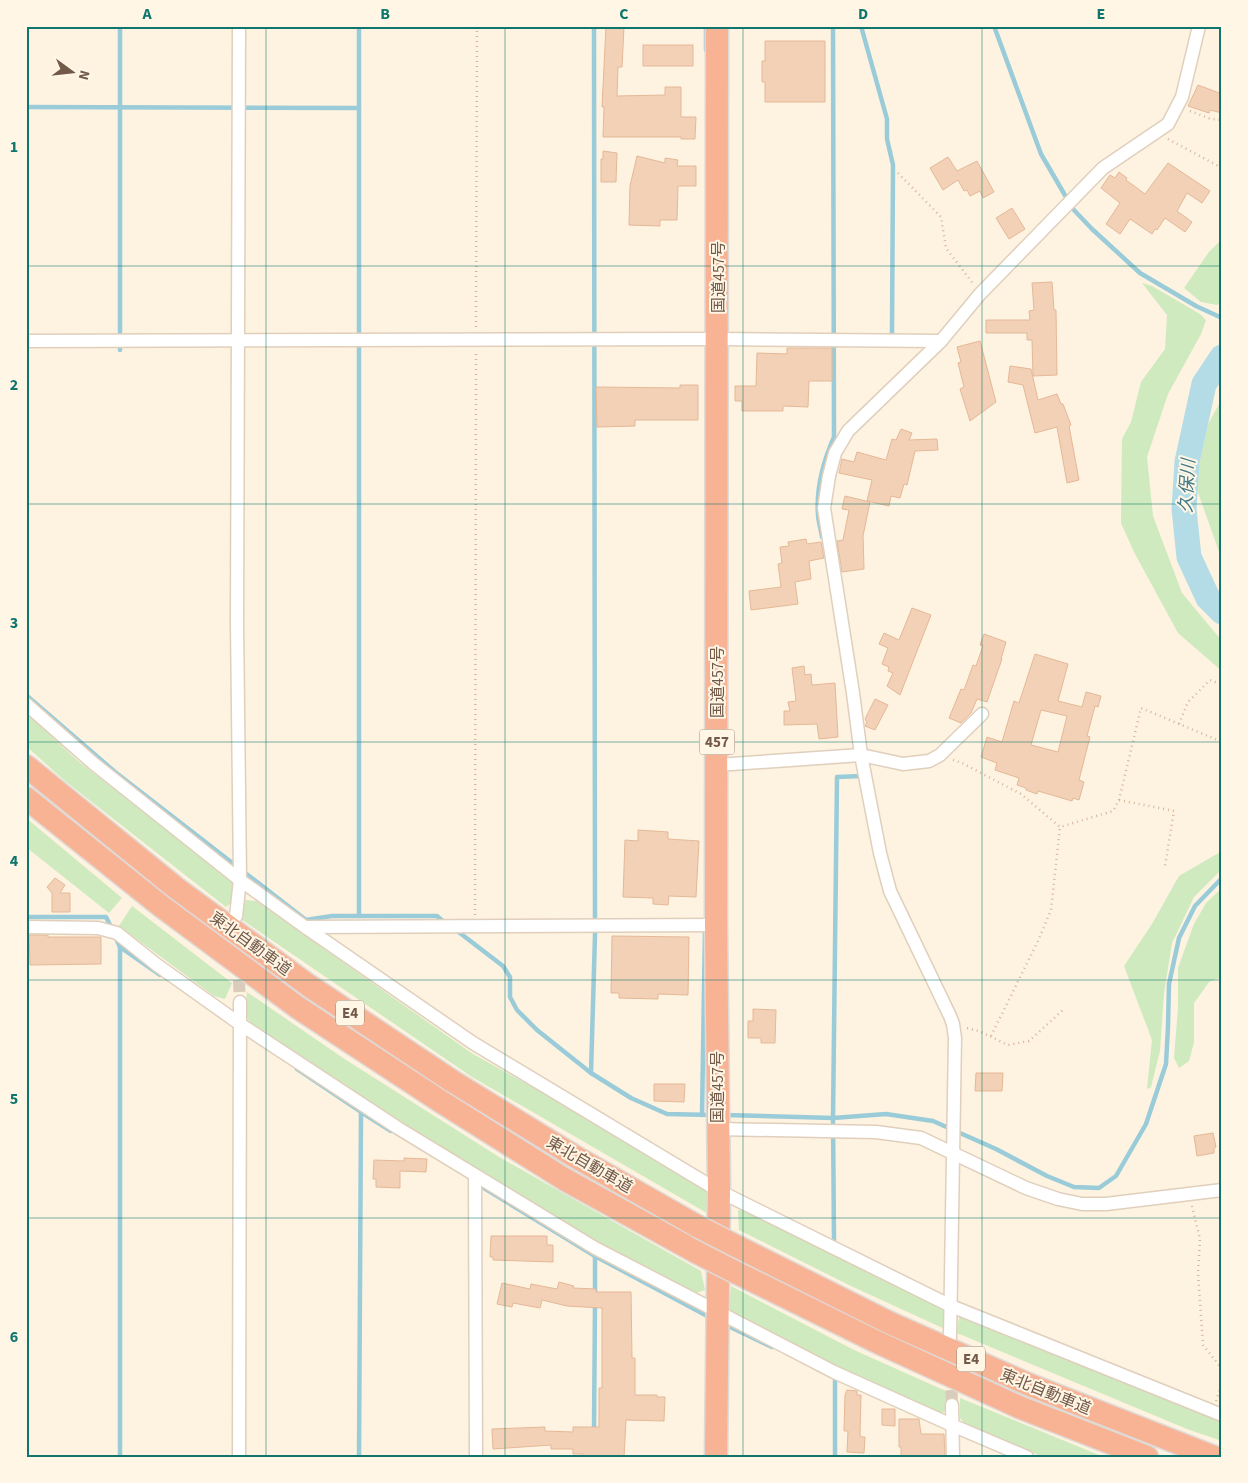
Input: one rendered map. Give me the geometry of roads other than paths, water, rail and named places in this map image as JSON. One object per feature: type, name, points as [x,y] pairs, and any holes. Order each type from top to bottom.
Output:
[{"type":"highway","name":"国道457号","points":[[716,1457],[719,1191],[716,925],[717,26]]},
{"type":"highway","name":"東北自動車道","points":[[26,766],[176,888],[308,985],[452,1082],[574,1156],[697,1226],[890,1323],[1030,1385],[1214,1457]]},
{"type":"highway","name":"東北自動車道","points":[[26,798],[161,906],[297,1006],[564,1179],[698,1253],[879,1343],[1019,1407],[1146,1457]]},
{"type":"street","points":[[236,916],[240,880],[237,623],[239,26]]},
{"type":"street","points":[[950,1337],[955,1038],[953,1024],[890,891],[880,852],[861,755],[824,508],[829,476],[835,452],[848,431],[941,341],[980,294],[1103,168],[1168,124],[1182,97],[1199,26]]},
{"type":"street","points":[[26,341],[718,339],[941,341]]},
{"type":"street","points":[[26,704],[93,763],[240,880],[305,927],[472,1043],[719,1191],[951,1306],[1217,1414]]},
{"type":"street","points":[[717,765],[861,755],[902,764],[929,761],[940,756],[982,714]]},
{"type":"street","points":[[305,927],[716,925]]},
{"type":"street","points":[[26,927],[98,928],[117,933],[156,965],[240,1024],[398,1128],[595,1248],[834,1372],[1027,1457]]},
{"type":"street","points":[[238,1457],[240,1002]]},
{"type":"street","points":[[717,1129],[876,1132],[920,1138],[1026,1188],[1058,1199],[1082,1204],[1106,1204],[1222,1190]]},
{"type":"street","points":[[475,1176],[476,1457]]},
{"type":"street","points":[[952,1405],[954,1426],[953,1457]]},
{"type":"waterway","points":[[120,26],[120,350]]},
{"type":"waterway","points":[[359,26],[359,916]]},
{"type":"waterway","points":[[591,1073],[595,935],[594,26]]},
{"type":"waterway","points":[[706,26],[706,50]]},
{"type":"waterway","points":[[822,537],[818,517],[818,494],[824,465],[834,437],[833,26]]},
{"type":"waterway","points":[[861,26],[887,119],[887,139],[893,165],[892,335]]},
{"type":"waterway","points":[[994,26],[1041,154],[1073,209],[1140,273],[1196,306],[1222,318]]},
{"type":"waterway","points":[[26,107],[359,108]]},
{"type":"waterway","name":"久保川","points":[[1222,357],[1204,384],[1187,462],[1184,509],[1189,557],[1208,598],[1222,612]]},
{"type":"waterway","points":[[26,695],[115,772],[306,920],[332,916],[437,916],[445,923]]},
{"type":"waterway","points":[[834,1242],[833,1118],[837,777],[862,776]]},
{"type":"waterway","points":[[724,1115],[833,1118],[886,1114],[933,1121],[1074,1187],[1099,1188],[1116,1176],[1146,1124],[1166,1064],[1169,984],[1179,938],[1195,906],[1222,878]]},
{"type":"waterway","points":[[26,917],[106,917],[112,929]]},
{"type":"waterway","points":[[702,1115],[705,928]]},
{"type":"waterway","points":[[456,930],[503,966],[510,977],[510,997],[517,1010],[537,1030],[591,1073],[631,1098],[667,1114],[711,1115]]},
{"type":"waterway","points":[[115,936],[120,947],[120,1457]]},
{"type":"waterway","points":[[120,947],[160,975]]},
{"type":"waterway","points":[[297,1069],[361,1112],[359,1457]]},
{"type":"waterway","points":[[361,1112],[391,1131]]},
{"type":"waterway","points":[[479,1185],[595,1256],[711,1318]]},
{"type":"waterway","points":[[595,1256],[595,1294]]},
{"type":"waterway","points":[[594,1432],[595,1302]]},
{"type":"waterway","points":[[724,1324],[772,1347]]},
{"type":"waterway","points":[[833,1376],[835,1377],[835,1457]]},
{"type":"tunnel","points":[[238,962],[240,1002]]},
{"type":"tunnel","points":[[951,1372],[952,1405]]}]
